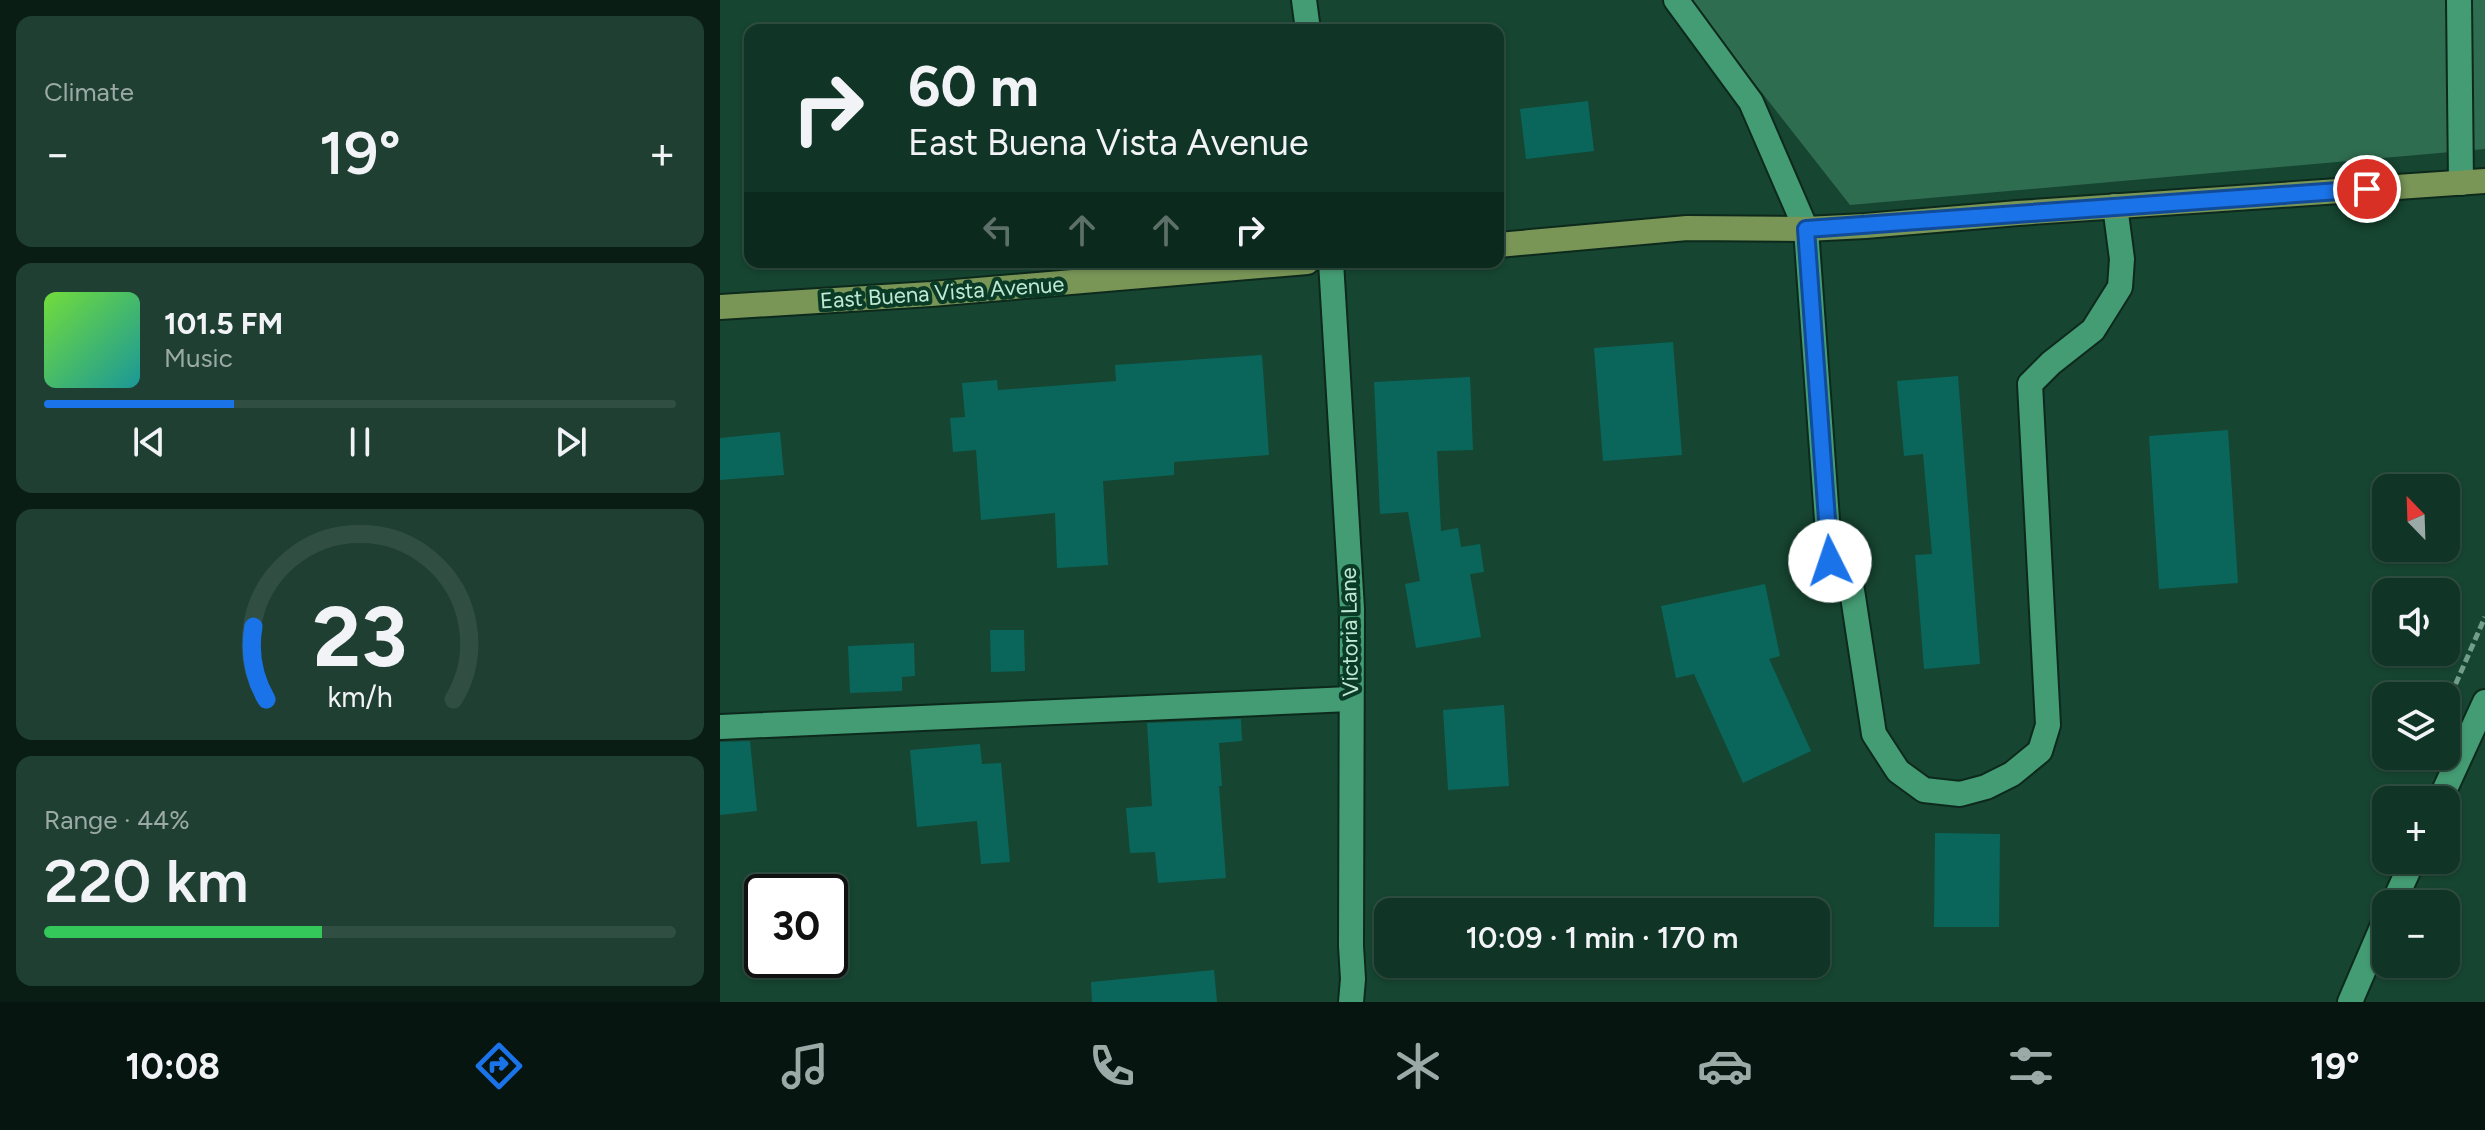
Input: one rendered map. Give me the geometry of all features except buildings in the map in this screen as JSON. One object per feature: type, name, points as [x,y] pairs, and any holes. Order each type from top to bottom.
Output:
[{"type":"main road","points":[[1504,244],[1687,228],[1865,226],[2473,182]]},
{"type":"main road","name":"East Buena Vista Avenue","points":[[720,307],[947,293],[1237,268]]},
{"type":"street","points":[[1304,0],[1307,24]]},
{"type":"street","points":[[1676,0],[1751,102],[1806,229],[1830,561],[1850,577],[1874,734],[1898,771],[1924,790],[1960,794],[1986,787],[2012,774],[2040,751],[2048,725],[2030,384],[2093,330],[2120,287],[2122,259],[2115,206]]},
{"type":"street","points":[[2459,0],[2473,182]]},
{"type":"street","name":"Victoria Lane","points":[[1331,268],[1352,609],[1351,1002]]},
{"type":"street","points":[[720,727],[1350,699]]},
{"type":"street","points":[[2446,786],[2485,702]]},
{"type":"street","points":[[2350,1002],[2372,951]]},
{"type":"path","points":[[2457,682],[2485,617]]},
{"type":"green space","points":[[1689,0],[2485,0],[2485,149],[1850,205]]},
{"type":"route","points":[[1830,561],[1806,229],[2367,189]]}]
